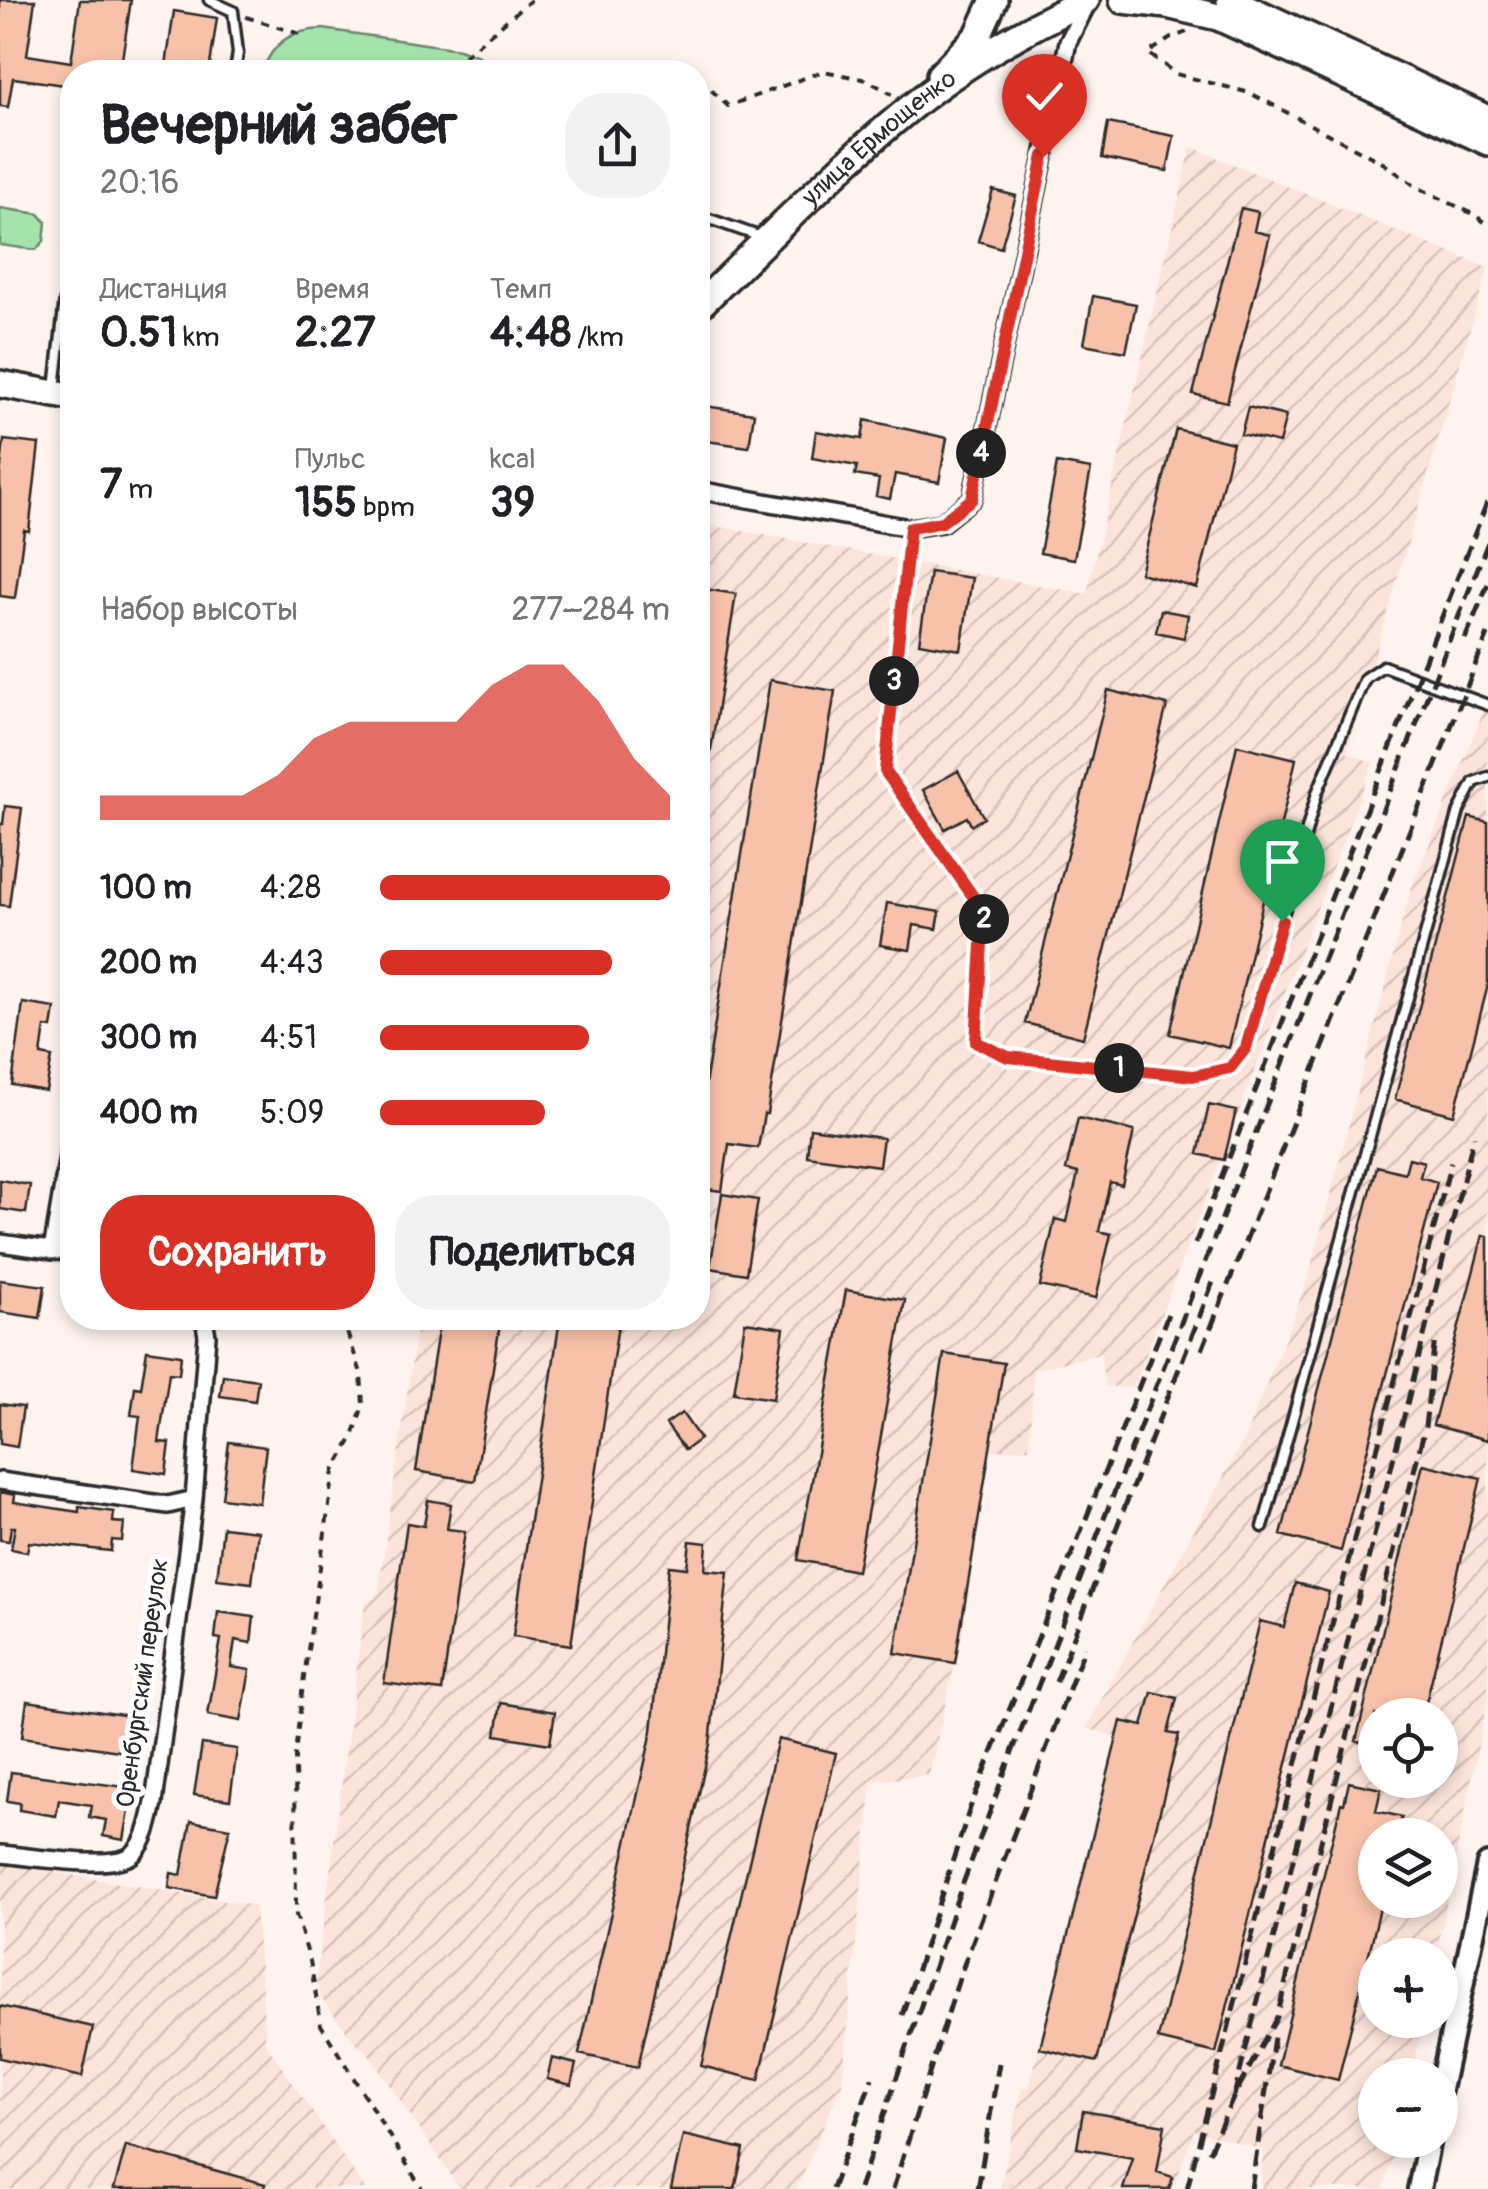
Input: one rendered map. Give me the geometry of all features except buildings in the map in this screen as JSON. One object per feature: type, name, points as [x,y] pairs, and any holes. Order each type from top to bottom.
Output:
[{"type":"highway","points":[[913,105],[978,35],[994,0]]},
{"type":"highway","name":"улица Ермощенко","points":[[710,295],[838,170],[913,105],[1037,24],[1087,0]]},
{"type":"highway","points":[[1124,0],[1167,4],[1218,17],[1488,142]]},
{"type":"highway","points":[[1230,0],[1488,119]]},
{"type":"highway","points":[[0,384],[60,394]]},
{"type":"street","points":[[710,492],[910,528],[942,522],[972,499],[1068,42],[1087,0]]},
{"type":"street","points":[[52,1251],[60,1203]]},
{"type":"street","points":[[0,1243],[60,1252]]},
{"type":"street","name":"Оренбургский переулок","points":[[0,1854],[114,1862],[133,1854],[146,1834],[154,1803],[194,1499],[206,1330]]},
{"type":"street","points":[[0,1481],[168,1505],[194,1499]]},
{"type":"street","points":[[1447,2058],[1488,1864]]},
{"type":"street","points":[[1419,2189],[1425,2158]]},
{"type":"lane","points":[[209,0],[233,12],[237,60]]},
{"type":"lane","points":[[710,219],[768,239]]},
{"type":"lane","points":[[910,528],[885,771],[984,912],[976,1042],[1008,1057],[1193,1076],[1230,1068],[1246,1048],[1317,793],[1365,678],[1383,666],[1488,705]]},
{"type":"lane","points":[[1264,1527],[1459,811],[1474,782],[1488,777]]},
{"type":"path","points":[[464,56],[531,0]]},
{"type":"path","points":[[233,12],[303,35]]},
{"type":"path","points":[[1148,53],[1176,74],[1250,92],[1488,225]]},
{"type":"path","points":[[710,89],[728,106],[824,71],[867,80],[913,105]]},
{"type":"path","points":[[346,1330],[361,1373],[363,1406],[353,1437],[334,1471],[303,1684],[295,1754],[296,1916],[310,1962],[321,2025],[422,2189]]},
{"type":"shaded area","points":[[1191,147],[1488,268],[1347,752],[1373,763],[1133,1388],[1105,1386],[1100,1354],[1034,1369],[1029,1448],[990,1451],[955,1663],[929,1775],[872,1781],[842,2083],[797,2189],[460,2189],[366,2050],[359,2047],[321,1998],[316,1981],[365,1604],[378,1593],[416,1330],[710,1330],[710,525],[1087,594]]},
{"type":"shaded area","points":[[1488,700],[1488,1698],[1458,1846],[1458,1818],[1358,1818],[1358,1918],[1443,1918],[1439,1938],[1358,1938],[1358,2038],[1419,2038],[1415,2058],[1358,2058],[1358,2158],[1392,2158],[1383,2189],[1261,2189],[1263,2150],[1194,2130],[1173,2189],[1000,2189],[1022,2087],[1029,2088],[1117,1737],[1086,1728],[1245,1437],[1309,1276],[1410,892]]},
{"type":"shaded area","points":[[0,1863],[255,1906],[266,2044],[365,2189],[0,2189]]},
{"type":"green space","points":[[323,29],[459,49],[483,60],[268,60],[278,45],[302,32]]},
{"type":"green space","points":[[0,208],[39,214],[46,222],[44,241],[36,250],[0,245]]},
{"type":"railway","points":[[1195,1244],[1488,500]]},
{"type":"railway","points":[[859,2189],[956,1902],[1013,1750],[1488,542]]},
{"type":"railway","points":[[1465,639],[1488,584]]},
{"type":"railway","points":[[1202,1350],[1488,634]]},
{"type":"railway","points":[[1234,2096],[1474,1136]]},
{"type":"railway","points":[[1187,2189],[1451,1162]]},
{"type":"railway","points":[[1056,1682],[1213,1282]]},
{"type":"railway","points":[[902,2015],[970,1808],[1168,1314]]},
{"type":"railway","points":[[1209,2152],[1277,2017],[1425,1427],[1435,1338]]},
{"type":"railway","points":[[893,2189],[960,1975],[1085,1647]]},
{"type":"railway","points":[[1251,2189],[1275,2031]]},
{"type":"railway","points":[[978,2189],[999,2063]]},
{"type":"railway","points":[[832,2189],[872,2078]]},
{"type":"route","points":[[1044,156],[972,499],[942,522],[910,528],[885,771],[984,912],[976,1042],[1008,1057],[1193,1076],[1230,1068],[1246,1048],[1282,921]]}]
